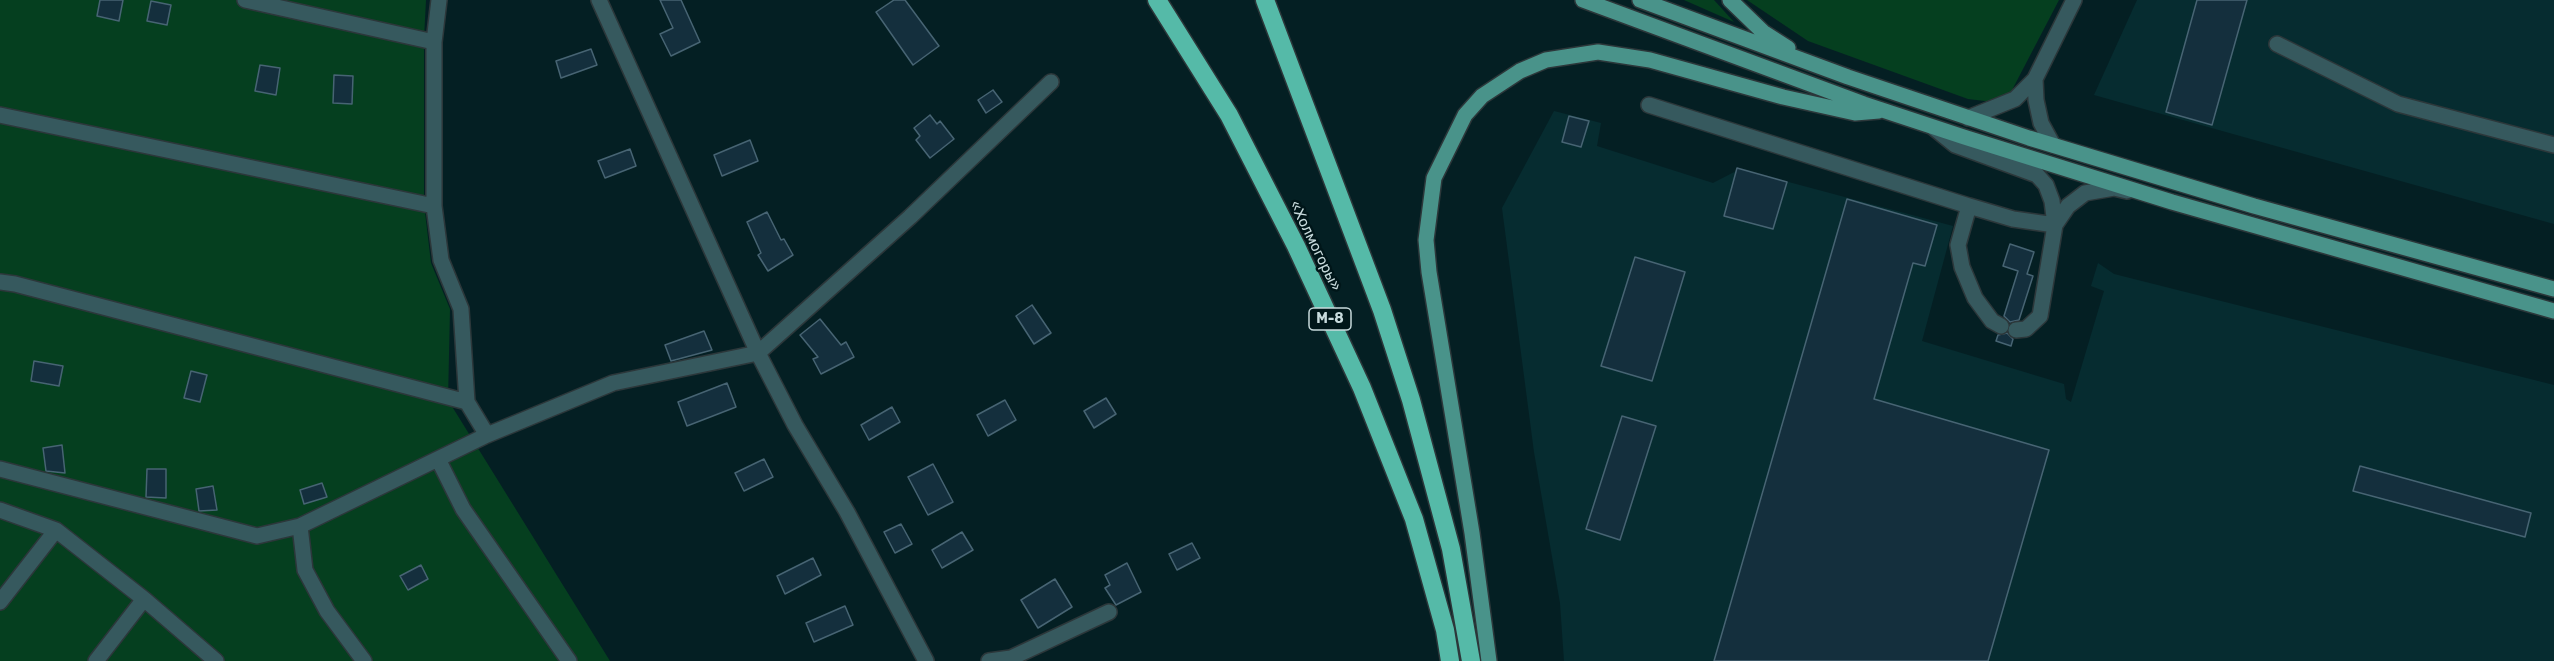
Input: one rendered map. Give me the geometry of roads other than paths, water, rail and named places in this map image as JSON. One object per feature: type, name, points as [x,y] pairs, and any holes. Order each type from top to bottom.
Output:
[{"type":"highway","name":"«Холмогоры»","points":[[1157,0],[1228,115],[1296,246],[1362,388],[1414,519],[1445,630],[1450,661]]},
{"type":"highway","points":[[1265,0],[1382,310],[1411,400],[1452,549],[1471,661]]},
{"type":"main road","points":[[1582,0],[1886,111],[2154,196],[2554,311]]},
{"type":"main road","points":[[1640,0],[1810,63],[2053,146],[2254,206],[2554,290]]},
{"type":"main road","points":[[1730,0],[1763,32],[1810,63]]},
{"type":"main road","points":[[1489,661],[1472,533],[1429,272],[1426,240],[1434,178],[1453,135],[1470,108],[1500,82],[1546,60],[1598,52],[1650,60],[1783,97],[1855,113],[1886,111]]},
{"type":"street","points":[[245,0],[434,42]]},
{"type":"street","points":[[439,0],[434,42],[434,206],[441,260],[461,309],[467,402],[486,435]]},
{"type":"street","points":[[599,0],[758,353],[795,425],[847,512],[926,661]]},
{"type":"street","points":[[1968,118],[2015,99],[2035,78],[2074,0]]},
{"type":"street","points":[[2277,44],[2398,104],[2554,145]]},
{"type":"street","points":[[2035,78],[2036,100],[2041,123],[2053,146]]},
{"type":"street","points":[[1,473],[257,536],[300,526],[439,460],[486,435],[613,383],[758,353],[910,217],[1051,82]]},
{"type":"street","points":[[1648,105],[2013,219],[2055,225]]},
{"type":"street","points":[[0,115],[434,206]]},
{"type":"street","points":[[1930,125],[1955,145],[2037,175],[2046,185],[2052,201],[2055,225],[2040,316],[2026,329],[2016,330]]},
{"type":"street","points":[[2055,225],[2067,206],[2085,194],[2114,188],[2154,196]]},
{"type":"street","points":[[1969,206],[1958,245],[1962,267],[1975,298],[1992,321],[2001,326]]},
{"type":"street","points":[[0,282],[467,402]]},
{"type":"street","points":[[439,460],[463,509],[569,661]]},
{"type":"street","points":[[0,510],[56,530],[144,599],[216,661]]},
{"type":"street","points":[[300,526],[305,570],[327,611],[364,661]]},
{"type":"street","points":[[0,602],[56,530]]},
{"type":"street","points":[[96,661],[144,599]]},
{"type":"street","points":[[989,661],[1011,658],[1109,612]]}]
